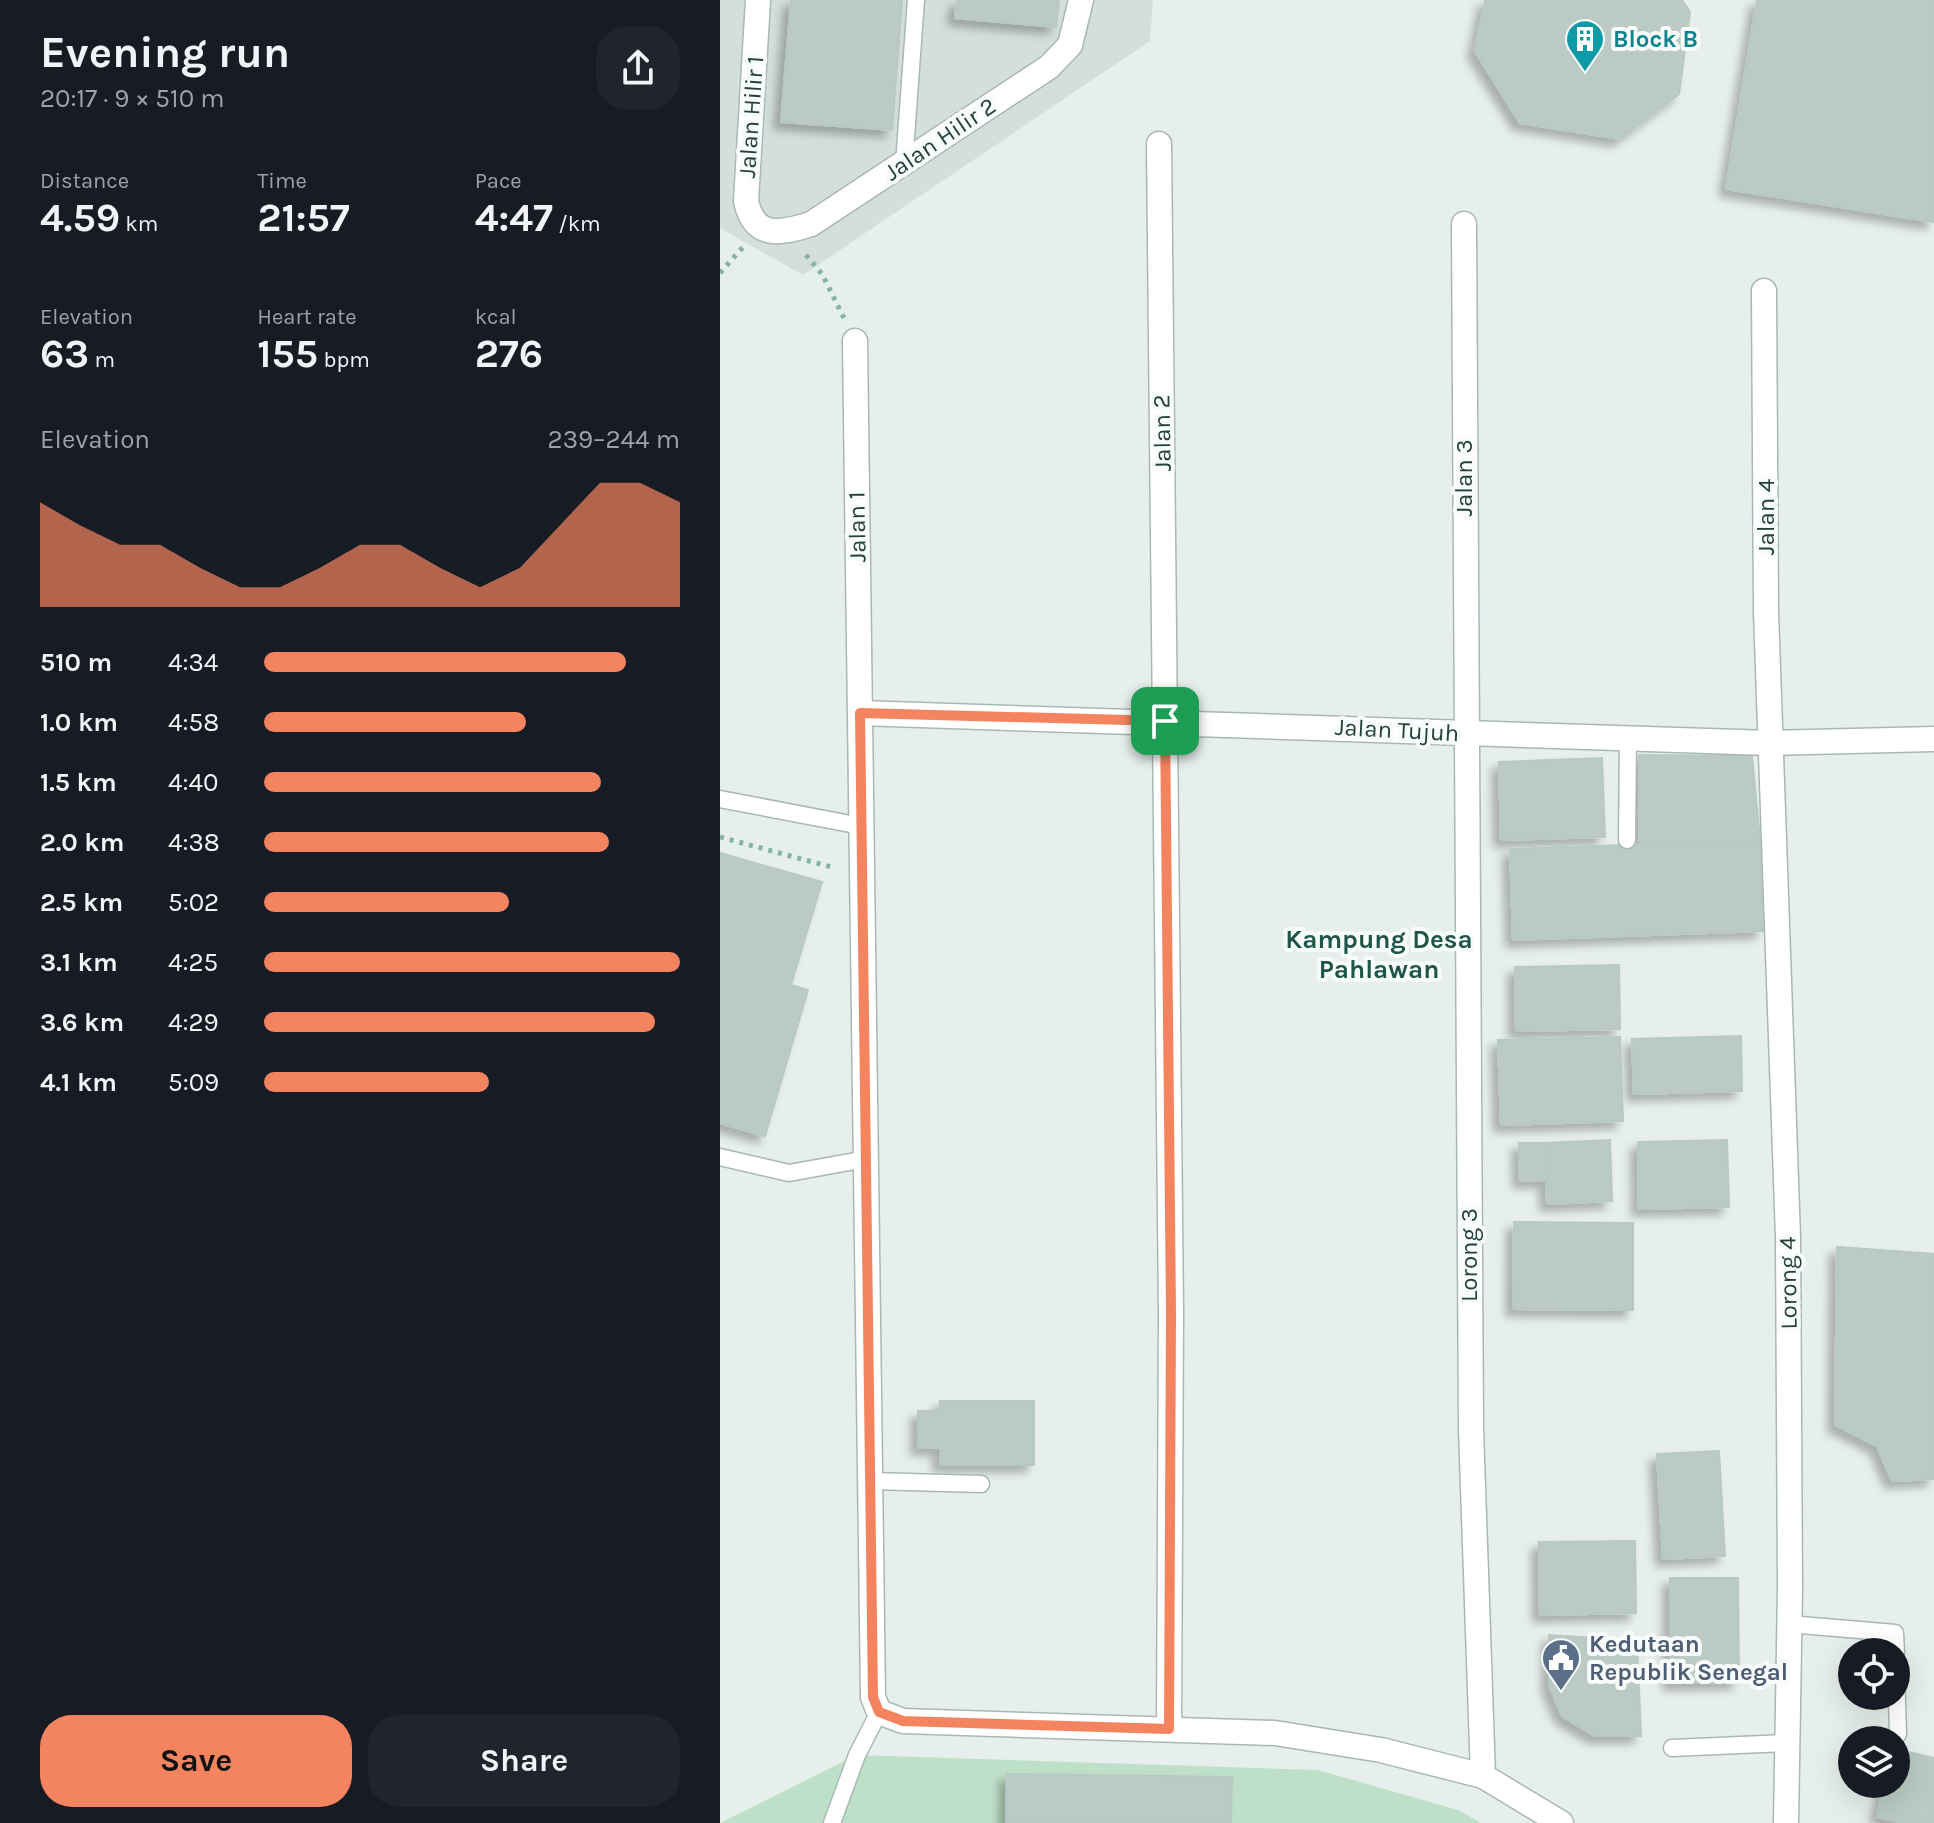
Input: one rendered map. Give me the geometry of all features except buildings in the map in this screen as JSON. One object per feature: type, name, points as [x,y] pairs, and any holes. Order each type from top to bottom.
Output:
[{"type":"street","name":"Jalan Hilir 1","points":[[758,0],[746,201],[750,219],[760,228],[787,232]]},
{"type":"street","name":"Jalan Hilir 2","points":[[787,232],[811,224],[1049,67],[1070,45],[1081,0]]},
{"type":"street","name":"Jalan 2","points":[[1159,144],[1171,1298],[1169,1729]]},
{"type":"street","name":"Jalan 3","points":[[1464,224],[1465,733]]},
{"type":"street","name":"Jalan 4","points":[[1764,291],[1770,743]]},
{"type":"street","name":"Jalan 1","points":[[855,341],[873,1697],[879,1712]]},
{"type":"street","name":"Jalan Tujuh","points":[[860,713],[1770,743],[1934,739]]},
{"type":"street","name":"Lorong 3","points":[[1465,733],[1471,1429],[1483,1776]]},
{"type":"street","name":"Lorong 4","points":[[1770,743],[1788,1237],[1786,1823]]},
{"type":"street","points":[[879,1712],[903,1721],[1275,1733],[1381,1750],[1483,1776],[1561,1823]]},
{"type":"lane","points":[[904,164],[916,0]]},
{"type":"lane","points":[[1627,840],[1628,738]]},
{"type":"lane","points":[[720,799],[861,826]]},
{"type":"lane","points":[[720,1157],[789,1173],[866,1159]]},
{"type":"lane","points":[[871,1481],[981,1484]]},
{"type":"lane","points":[[1789,1624],[1810,1623],[1895,1633],[1895,1638]]},
{"type":"lane","points":[[832,1823],[857,1755],[879,1712]]},
{"type":"lane","points":[[1672,1748],[1787,1743]]},
{"type":"path","points":[[787,232],[822,274],[855,341]]},
{"type":"path","points":[[720,837],[837,869]]},
{"type":"shaded area","points":[[720,0],[1153,0],[1150,41],[803,275],[720,228]]},
{"type":"green space","points":[[857,1755],[1318,1770],[1458,1810],[1481,1823],[720,1823]]},
{"type":"place","name":"Block B","points":[[1585,73]]},
{"type":"place","name":"Kedutaan Republik Senegal","points":[[1561,1692]]},
{"type":"district","name":"Kampung Desa Pahlawan","points":[[1379,954]]},
{"type":"route","points":[[860,713],[1165,721],[1171,1313],[1169,1729],[903,1721],[879,1712],[873,1697],[860,713]]}]
